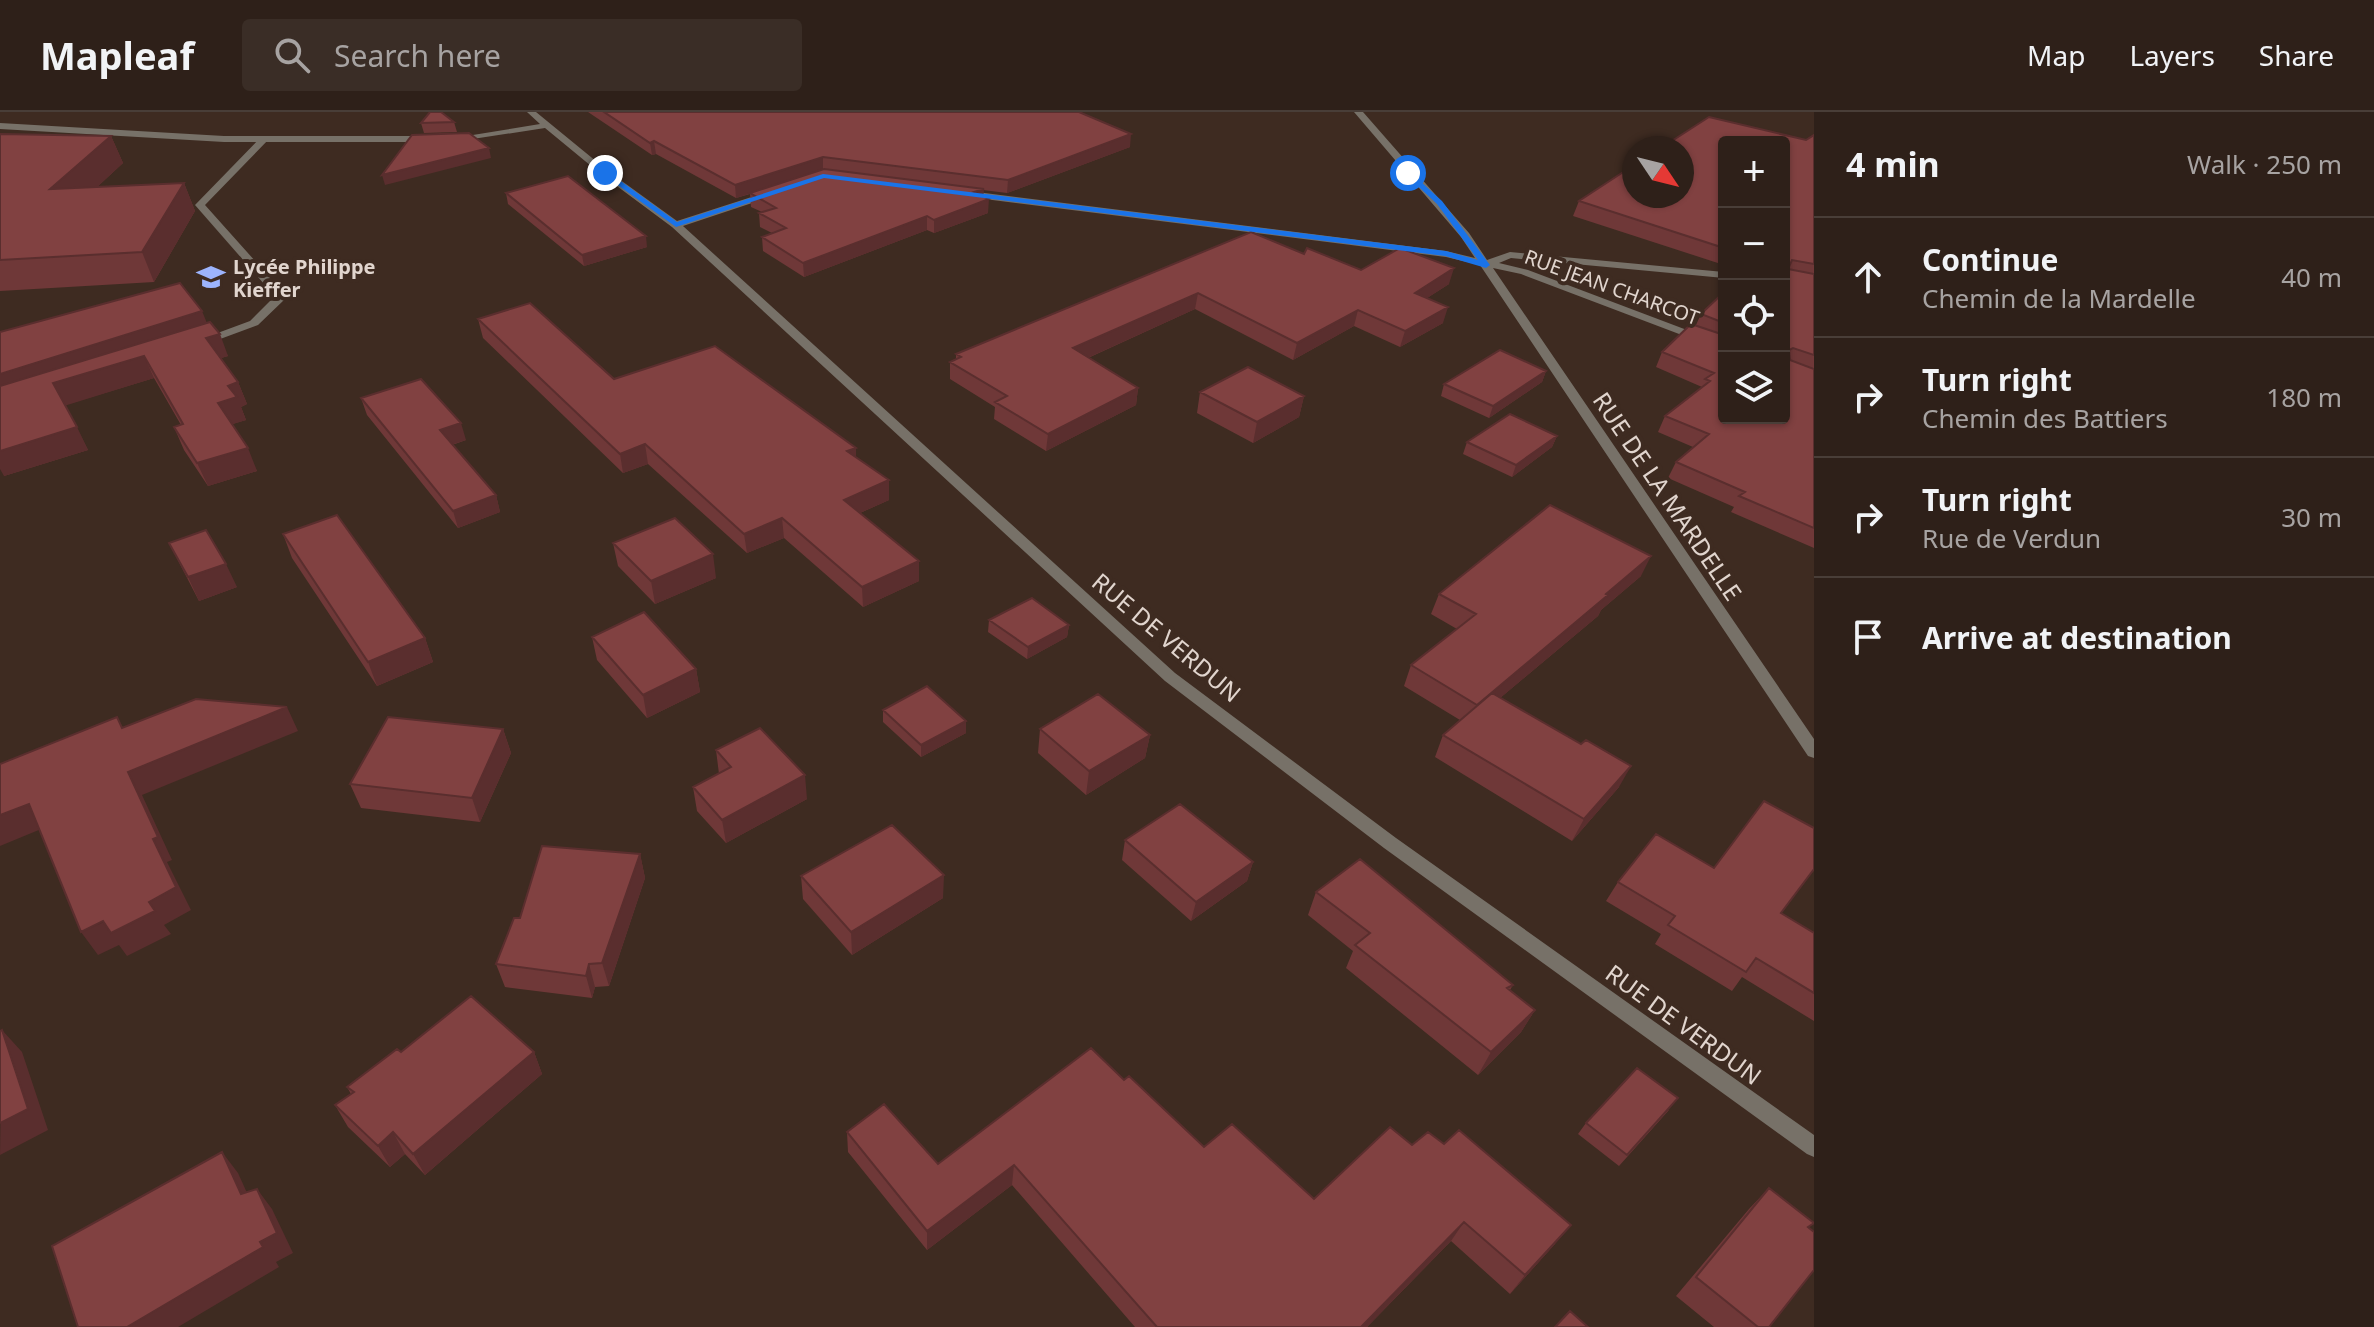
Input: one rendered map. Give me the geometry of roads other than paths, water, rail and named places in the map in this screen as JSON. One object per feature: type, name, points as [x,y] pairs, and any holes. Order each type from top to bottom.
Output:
[{"type":"street","name":"RUE DE VERDUN","points":[[531,112],[676,225],[1170,677],[1390,843],[1814,1147]]},
{"type":"street","name":"RUE DE LA MARDELLE","points":[[1358,112],[1408,173],[1439,202],[1486,265],[1814,752]]},
{"type":"street","points":[[0,126],[264,139],[462,138],[548,125]]},
{"type":"street","points":[[194,345],[254,323],[278,300],[277,292],[200,205],[264,139]]},
{"type":"street","points":[[676,225],[779,191]]},
{"type":"street","name":"RUE JEAN CHARCOT","points":[[948,192],[1446,254],[1524,272],[1718,346]]},
{"type":"street","points":[[1486,265],[1510,255],[1535,256],[1718,274]]},
{"type":"place","name":"Lycée Philippe Kieffer","points":[[211,277]]}]
